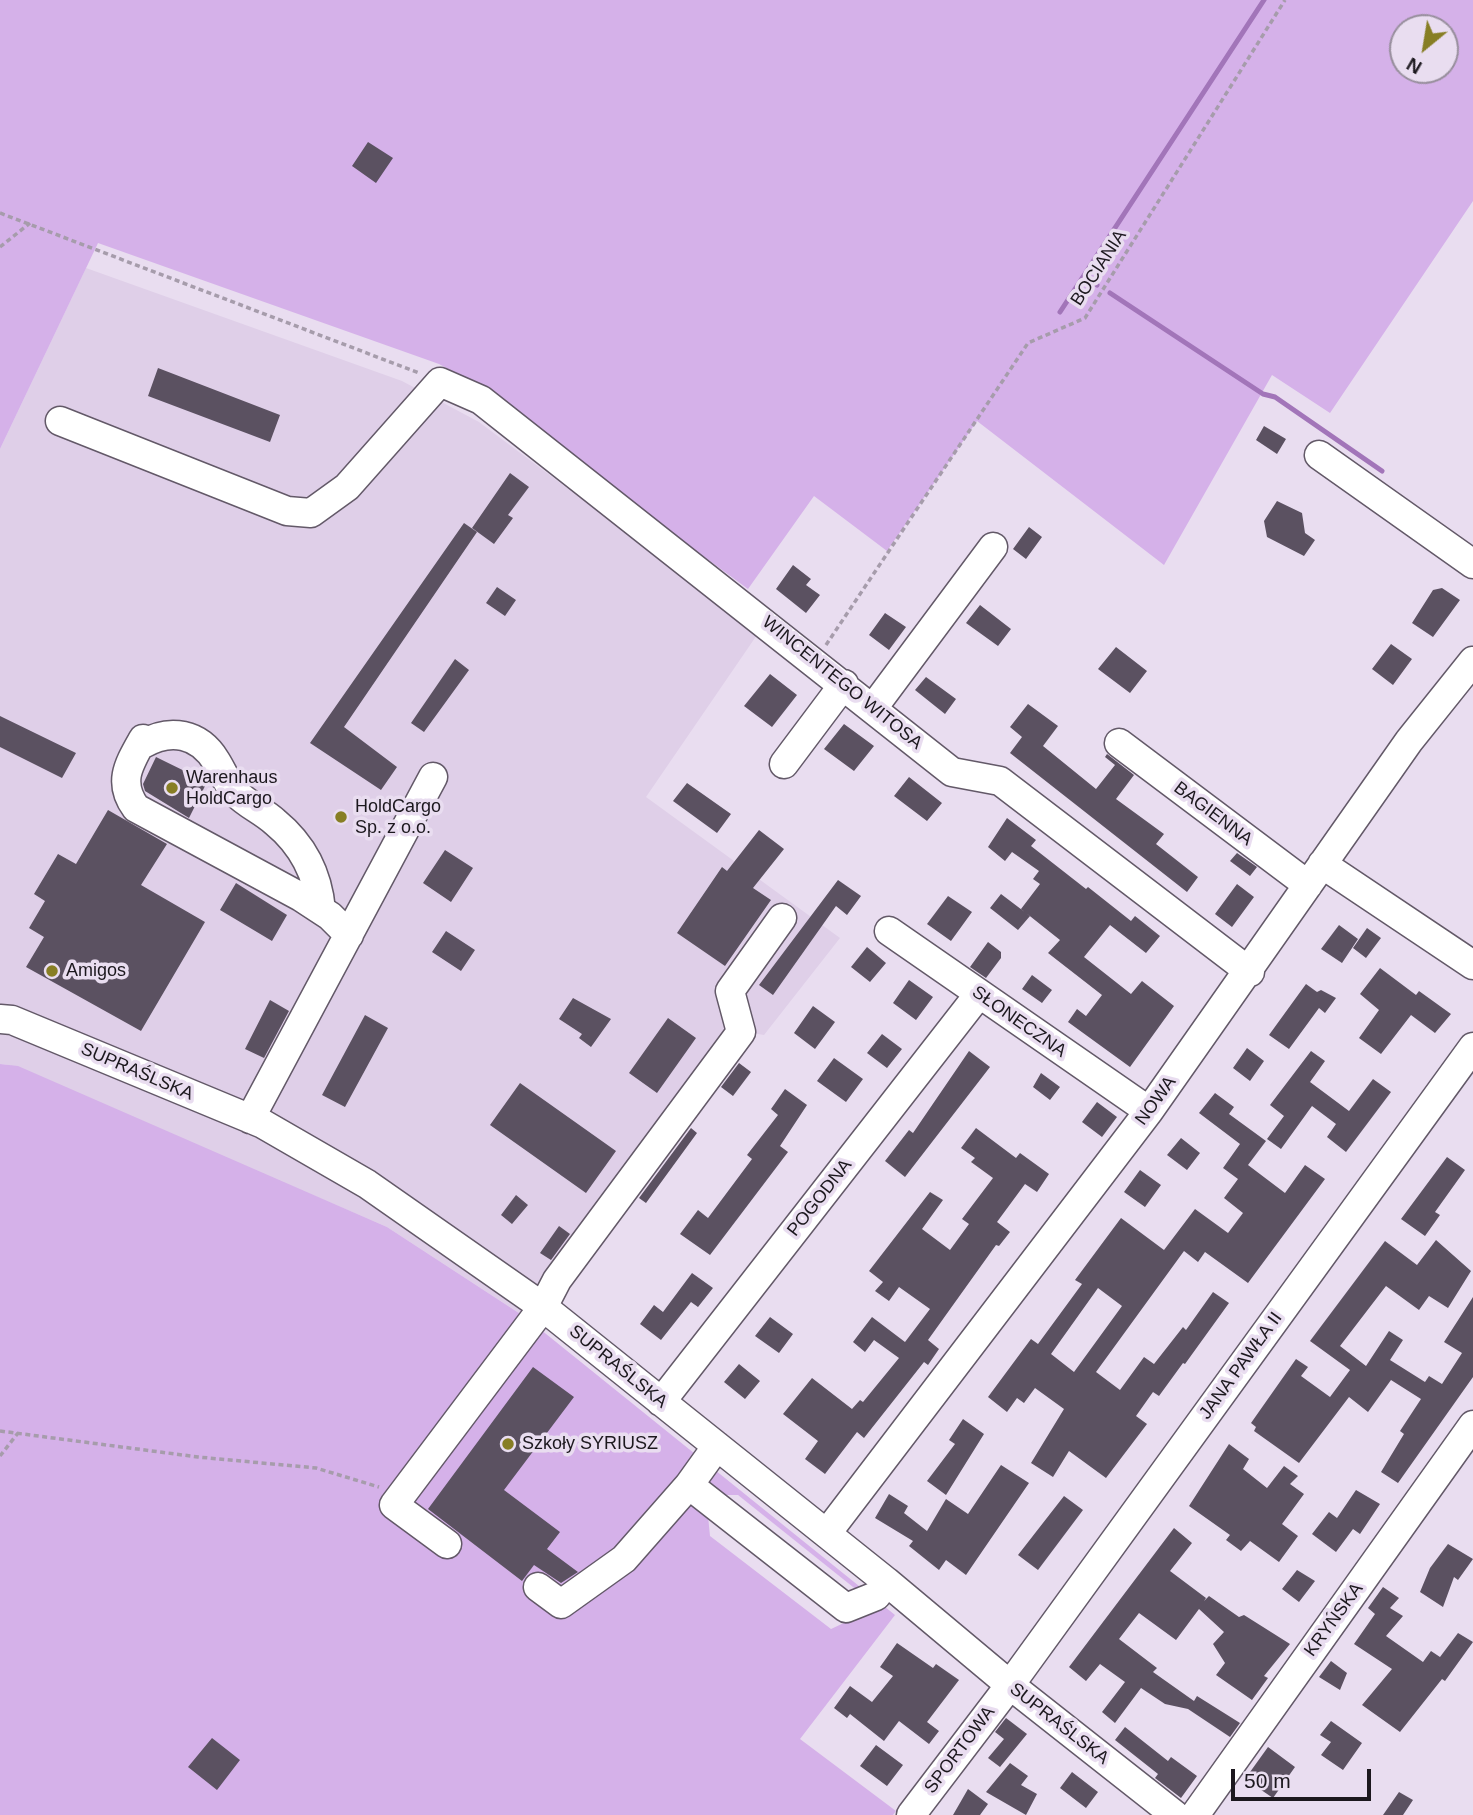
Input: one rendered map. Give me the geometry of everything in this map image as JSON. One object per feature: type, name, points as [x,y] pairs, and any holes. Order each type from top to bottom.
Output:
[{"type":"street","name":"WINCENTEGO WITOSA","points":[[440,382],[481,400],[816,661],[952,772],[1000,781],[1250,972]]},
{"type":"street","points":[[60,421],[287,512],[311,513],[347,487],[440,382]]},
{"type":"street","points":[[1319,455],[1473,564]]},
{"type":"street","points":[[873,708],[993,547]]},
{"type":"street","name":"NOWA","points":[[827,1533],[1149,1111],[1250,972],[1409,741],[1473,661]]},
{"type":"street","points":[[783,764],[844,684]]},
{"type":"street","points":[[321,910],[319,890],[302,848],[275,821],[229,787],[216,760],[201,743],[180,735],[160,734],[143,744],[143,739],[125,771],[129,798],[136,808],[185,832],[321,910],[349,935]]},
{"type":"street","name":"BAGIENNA","points":[[1119,743],[1315,875],[1473,965]]},
{"type":"street","points":[[250,1119],[433,777]]},
{"type":"street","points":[[447,1544],[394,1505],[543,1307],[557,1280],[741,1032],[730,991],[782,918]]},
{"type":"street","name":"SŁONECZNA","points":[[889,931],[1149,1111]]},
{"type":"street","name":"POGODNA","points":[[662,1402],[979,994]]},
{"type":"street","name":"SUPRAŚLSKA","points":[[0,1019],[12,1020],[250,1119],[367,1184],[543,1307],[1175,1815]]},
{"type":"street","name":"JANA PAWŁA II","points":[[1010,1685],[1473,1046]]},
{"type":"street","name":"KRYŃSKA","points":[[1195,1815],[1473,1425]]},
{"type":"street","points":[[538,1587],[561,1604],[624,1559],[689,1485],[717,1446]]},
{"type":"street","points":[[689,1485],[846,1608],[876,1596],[887,1582]]},
{"type":"street","name":"SPORTOWA","points":[[911,1815],[1010,1685]]},
{"type":"path","name":"BOCIANIA","points":[[816,661],[1028,342],[1085,318],[1285,0]]},
{"type":"path","points":[[0,213],[440,382]]},
{"type":"path","points":[[0,247],[30,223]]},
{"type":"path","points":[[0,1431],[198,1457],[316,1468],[379,1487]]},
{"type":"path","points":[[0,1457],[19,1432]]},
{"type":"shaded area","points":[[0,0],[1473,0],[1473,201],[1330,413],[1272,375],[1164,565],[977,421],[887,551],[814,496],[748,589],[597,478],[502,398],[439,364],[98,243],[0,449]]},
{"type":"shaded area","points":[[86,268],[402,381],[479,422],[759,632],[646,797],[840,938],[764,1035],[729,1029],[519,1313],[387,1227],[9,1065],[0,1064],[0,449]]},
{"type":"shaded area","points":[[0,1064],[18,1066],[387,1227],[525,1317],[895,1615],[800,1739],[896,1811],[893,1815],[0,1815]],"holes":[[[723,1495],[738,1495],[878,1607],[831,1629],[710,1536],[708,1516]]]},
{"type":"building","points":[[368,142],[393,158],[376,183],[352,166]]},
{"type":"building","points":[[158,368],[280,415],[270,442],[148,396]]},
{"type":"building","points":[[1264,426],[1286,439],[1277,454],[1256,440]]},
{"type":"building","points":[[510,473],[529,487],[508,515],[513,518],[494,544],[472,528]]},
{"type":"building","points":[[1277,501],[1302,513],[1305,533],[1315,540],[1304,556],[1267,537],[1264,521]]},
{"type":"building","points":[[464,523],[477,532],[344,727],[397,767],[381,790],[310,743]]},
{"type":"building","points":[[1029,527],[1042,537],[1026,559],[1013,549]]},
{"type":"building","points":[[793,565],[811,579],[806,585],[820,595],[806,613],[776,589]]},
{"type":"building","points":[[497,587],[516,600],[505,616],[486,603]]},
{"type":"building","points":[[1442,588],[1460,600],[1433,637],[1412,623],[1433,590]]},
{"type":"building","points":[[980,605],[1011,629],[998,646],[966,623]]},
{"type":"building","points":[[885,613],[906,627],[889,650],[869,635]]},
{"type":"building","points":[[1391,644],[1412,659],[1393,685],[1372,669]]},
{"type":"building","points":[[1116,647],[1147,671],[1130,693],[1098,669]]},
{"type":"building","points":[[455,659],[469,670],[424,732],[411,723]]},
{"type":"building","points":[[770,674],[797,695],[772,727],[744,706]]},
{"type":"building","points":[[926,677],[956,699],[945,714],[915,690]]},
{"type":"building","points":[[1028,704],[1058,726],[1043,746],[1096,789],[1115,765],[1105,757],[1107,754],[1134,775],[1116,799],[1164,834],[1156,844],[1198,877],[1187,892],[1010,753],[1022,737],[1010,727]]},
{"type":"building","points":[[0,716],[76,753],[62,778],[0,747]]},
{"type":"building","points":[[844,724],[874,746],[854,771],[824,749]]},
{"type":"building","name":"Warenhaus HoldCargo","points":[[156,757],[207,782],[189,818],[145,791],[143,784]]},
{"type":"building","points":[[909,777],[942,803],[927,821],[894,796]]},
{"type":"building","points":[[687,783],[731,814],[717,833],[673,801]]},
{"type":"building","points":[[108,810],[167,844],[141,885],[205,922],[141,1031],[26,967],[44,937],[29,928],[45,901],[34,894],[58,854],[76,864]]},
{"type":"building","points":[[1007,818],[1036,840],[1031,846],[1086,889],[1088,887],[1131,921],[1135,916],[1160,936],[1146,953],[1110,925],[1084,957],[1131,994],[1142,981],[1174,1006],[1130,1067],[1068,1022],[1077,1009],[1086,1016],[1102,995],[1048,953],[1060,940],[1021,909],[1040,884],[1033,879],[1039,871],[1012,852],[1005,861],[988,847]]},
{"type":"building","points":[[759,830],[784,849],[753,888],[771,900],[725,966],[677,933],[722,867],[727,871]]},
{"type":"building","points":[[445,850],[473,868],[451,902],[423,883]]},
{"type":"building","points":[[1237,853],[1257,867],[1250,876],[1230,861]]},
{"type":"building","points":[[838,880],[861,896],[847,915],[836,906],[773,995],[759,985]]},
{"type":"building","points":[[236,883],[287,915],[272,941],[220,910]]},
{"type":"building","points":[[1237,884],[1254,897],[1232,927],[1215,914]]},
{"type":"building","points":[[1001,894],[1030,916],[1018,930],[990,908]]},
{"type":"building","points":[[948,896],[972,912],[951,941],[927,924]]},
{"type":"building","points":[[1339,925],[1358,939],[1342,963],[1321,949]]},
{"type":"building","points":[[1367,928],[1381,938],[1366,958],[1353,948]]},
{"type":"building","points":[[446,931],[475,950],[461,971],[432,952]]},
{"type":"building","points":[[988,942],[1001,952],[1001,958],[986,978],[970,967]]},
{"type":"building","points":[[867,947],[886,963],[870,982],[851,967]]},
{"type":"building","points":[[1380,968],[1416,995],[1419,991],[1451,1014],[1435,1033],[1411,1015],[1381,1054],[1359,1038],[1379,1010],[1360,994]]},
{"type":"building","points":[[1032,975],[1052,990],[1042,1003],[1022,989]]},
{"type":"building","points":[[909,980],[933,997],[916,1020],[893,1003]]},
{"type":"building","points":[[1306,984],[1317,992],[1321,990],[1336,998],[1325,1013],[1319,1008],[1289,1049],[1269,1035]]},
{"type":"building","points":[[573,998],[611,1019],[591,1047],[579,1038],[582,1034],[559,1019]]},
{"type":"building","points":[[270,1000],[289,1011],[264,1058],[245,1049]]},
{"type":"building","points":[[813,1006],[835,1022],[815,1049],[794,1033]]},
{"type":"building","points":[[365,1015],[388,1028],[345,1107],[322,1095]]},
{"type":"building","points":[[668,1018],[696,1038],[657,1093],[629,1073]]},
{"type":"building","points":[[882,1034],[902,1049],[887,1068],[867,1053]]},
{"type":"building","points":[[1247,1048],[1264,1061],[1250,1081],[1233,1068]]},
{"type":"building","points":[[969,1051],[990,1067],[905,1177],[885,1161],[909,1130],[913,1133]]},
{"type":"building","points":[[1311,1051],[1325,1061],[1310,1082],[1349,1111],[1373,1079],[1391,1092],[1346,1152],[1327,1137],[1336,1124],[1312,1106],[1281,1149],[1267,1139],[1284,1116],[1270,1105]]},
{"type":"building","points":[[834,1058],[863,1079],[846,1102],[817,1081]]},
{"type":"building","points":[[739,1063],[751,1072],[733,1096],[721,1087]]},
{"type":"building","points":[[1041,1073],[1060,1087],[1050,1100],[1033,1087]]},
{"type":"building","points":[[520,1083],[616,1151],[586,1193],[490,1125]]},
{"type":"building","points":[[785,1089],[807,1105],[780,1146],[788,1152],[710,1255],[680,1234],[698,1210],[708,1218],[752,1159],[747,1155],[778,1115],[771,1109]]},
{"type":"building","points":[[1215,1093],[1234,1107],[1229,1114],[1266,1141],[1248,1165],[1285,1193],[1305,1165],[1325,1179],[1248,1283],[1205,1252],[1198,1262],[1184,1251],[1096,1372],[1120,1390],[1144,1357],[1154,1364],[1183,1327],[1186,1330],[1213,1292],[1229,1303],[1159,1396],[1153,1392],[1136,1416],[1147,1424],[1106,1478],[1069,1451],[1053,1477],[1031,1463],[1064,1409],[1035,1388],[1024,1403],[1017,1398],[1007,1412],[988,1397],[1031,1339],[1038,1344],[1082,1284],[1075,1280],[1121,1218],[1164,1250],[1195,1209],[1228,1233],[1243,1213],[1224,1198],[1238,1179],[1223,1168],[1240,1144],[1199,1113]],"holes":[[[1098,1288],[1122,1306],[1074,1372],[1051,1354]]]},
{"type":"building","points":[[1097,1102],[1117,1117],[1102,1137],[1082,1122]]},
{"type":"building","points":[[691,1128],[697,1133],[646,1203],[639,1198]]},
{"type":"building","points":[[976,1128],[1016,1158],[1020,1153],[1049,1174],[1037,1192],[1025,1184],[997,1222],[1010,1232],[999,1246],[996,1245],[928,1340],[939,1349],[928,1365],[924,1362],[864,1438],[857,1432],[825,1474],[805,1459],[818,1441],[783,1414],[812,1378],[852,1409],[860,1400],[863,1402],[899,1358],[874,1340],[865,1352],[853,1342],[872,1317],[905,1342],[930,1309],[899,1287],[889,1301],[875,1291],[883,1282],[869,1271],[930,1192],[943,1200],[922,1229],[950,1250],[969,1224],[962,1219],[993,1178],[971,1162],[975,1158],[961,1148]]},
{"type":"building","points":[[1181,1138],[1200,1153],[1187,1170],[1167,1155]]},
{"type":"building","points":[[1447,1157],[1465,1170],[1435,1212],[1440,1215],[1425,1236],[1401,1219]]},
{"type":"building","points":[[1140,1170],[1161,1185],[1145,1207],[1124,1192]]},
{"type":"building","points":[[516,1195],[528,1205],[512,1224],[501,1215]]},
{"type":"building","points":[[559,1226],[570,1234],[551,1260],[540,1253]]},
{"type":"building","points":[[1436,1240],[1471,1271],[1448,1308],[1429,1296],[1419,1310],[1386,1286],[1340,1346],[1366,1366],[1389,1331],[1403,1340],[1390,1360],[1425,1382],[1429,1376],[1442,1384],[1462,1353],[1444,1342],[1473,1297],[1473,1377],[1398,1483],[1381,1472],[1404,1434],[1400,1431],[1421,1399],[1391,1380],[1368,1412],[1349,1397],[1299,1463],[1254,1431],[1256,1427],[1251,1423],[1296,1359],[1308,1367],[1301,1376],[1330,1397],[1350,1370],[1310,1341],[1385,1241],[1417,1265]]},
{"type":"building","points":[[692,1273],[713,1288],[698,1307],[691,1302],[661,1340],[640,1324],[654,1305],[663,1312]]},
{"type":"building","points":[[770,1317],[793,1334],[779,1353],[755,1336]]},
{"type":"building","points":[[739,1364],[760,1381],[745,1399],[724,1382]]},
{"type":"building","name":"Szkoły SYRIUSZ","points":[[533,1367],[574,1397],[504,1490],[560,1532],[547,1549],[578,1572],[561,1583],[534,1565],[522,1581],[428,1509]]},
{"type":"building","points":[[963,1419],[984,1434],[946,1495],[927,1481],[955,1444],[949,1440]]},
{"type":"building","points":[[1229,1444],[1249,1459],[1243,1469],[1267,1488],[1284,1466],[1298,1476],[1290,1484],[1304,1494],[1282,1524],[1298,1536],[1279,1562],[1250,1541],[1241,1551],[1226,1540],[1230,1535],[1189,1506]]},
{"type":"building","points":[[1001,1465],[1029,1483],[966,1575],[946,1560],[939,1570],[909,1546],[913,1541],[875,1518],[889,1494],[908,1506],[904,1513],[927,1531],[946,1499],[968,1514]]},
{"type":"building","points":[[1356,1490],[1380,1504],[1360,1534],[1353,1529],[1336,1552],[1312,1534],[1329,1512],[1337,1518]]},
{"type":"building","points":[[1064,1496],[1083,1510],[1038,1570],[1018,1555]]},
{"type":"building","points":[[1174,1528],[1192,1543],[1170,1571],[1206,1598],[1204,1601],[1209,1596],[1239,1617],[1244,1615],[1290,1644],[1264,1676],[1268,1678],[1252,1700],[1216,1675],[1225,1663],[1213,1644],[1224,1632],[1199,1609],[1176,1640],[1139,1613],[1119,1639],[1157,1668],[1153,1672],[1194,1701],[1197,1696],[1240,1723],[1230,1737],[1188,1709],[1165,1704],[1141,1688],[1115,1723],[1102,1712],[1125,1682],[1100,1664],[1086,1681],[1069,1667]]},
{"type":"building","points":[[1448,1544],[1473,1559],[1458,1580],[1454,1577],[1443,1607],[1420,1592],[1430,1568]]},
{"type":"building","points":[[1297,1570],[1315,1581],[1299,1602],[1282,1589]]},
{"type":"building","points":[[1383,1587],[1399,1598],[1390,1608],[1403,1616],[1386,1636],[1423,1662],[1431,1651],[1440,1657],[1458,1633],[1473,1642],[1445,1681],[1442,1679],[1400,1732],[1362,1705],[1392,1669],[1354,1644],[1375,1614],[1368,1608]]},
{"type":"building","points":[[897,1643],[933,1668],[936,1664],[959,1680],[927,1722],[939,1731],[929,1744],[899,1721],[884,1741],[850,1714],[847,1718],[834,1708],[850,1686],[872,1702],[893,1676],[880,1667]]},
{"type":"building","points":[[1331,1661],[1347,1673],[1340,1690],[1319,1677]]},
{"type":"building","points":[[1006,1718],[1027,1734],[1000,1767],[988,1758],[1004,1739],[995,1732]]},
{"type":"building","points":[[1331,1721],[1362,1743],[1343,1770],[1321,1755],[1331,1742],[1320,1735]]},
{"type":"building","points":[[1125,1727],[1168,1761],[1171,1757],[1197,1776],[1181,1798],[1155,1778],[1158,1774],[1115,1740]]},
{"type":"building","points":[[212,1738],[240,1760],[217,1790],[188,1767]]},
{"type":"building","points":[[876,1745],[903,1765],[887,1786],[860,1766]]},
{"type":"building","points":[[1268,1747],[1295,1767],[1273,1798],[1245,1779]]},
{"type":"building","points":[[1010,1763],[1028,1776],[1021,1785],[1037,1794],[1026,1815],[986,1792]]},
{"type":"building","points":[[1072,1772],[1098,1792],[1086,1808],[1060,1788]]},
{"type":"building","points":[[968,1789],[988,1804],[980,1815],[953,1815]]},
{"type":"building","points":[[1399,1792],[1413,1800],[1403,1815],[1383,1815]]},
{"type":"waterway","points":[[1060,312],[1264,0]]},
{"type":"waterway","points":[[1084,276],[1097,285]]},
{"type":"waterway","points":[[1110,293],[1263,394],[1275,397],[1382,471]]},
{"type":"place","name":"Warenhaus HoldCargo","points":[[172,788]]},
{"type":"place","name":"HoldCargo Sp. z o.o.","points":[[341,817]]},
{"type":"place","name":"Amigos","points":[[52,971]]},
{"type":"place","name":"Szkoły SYRIUSZ","points":[[508,1444]]}]
